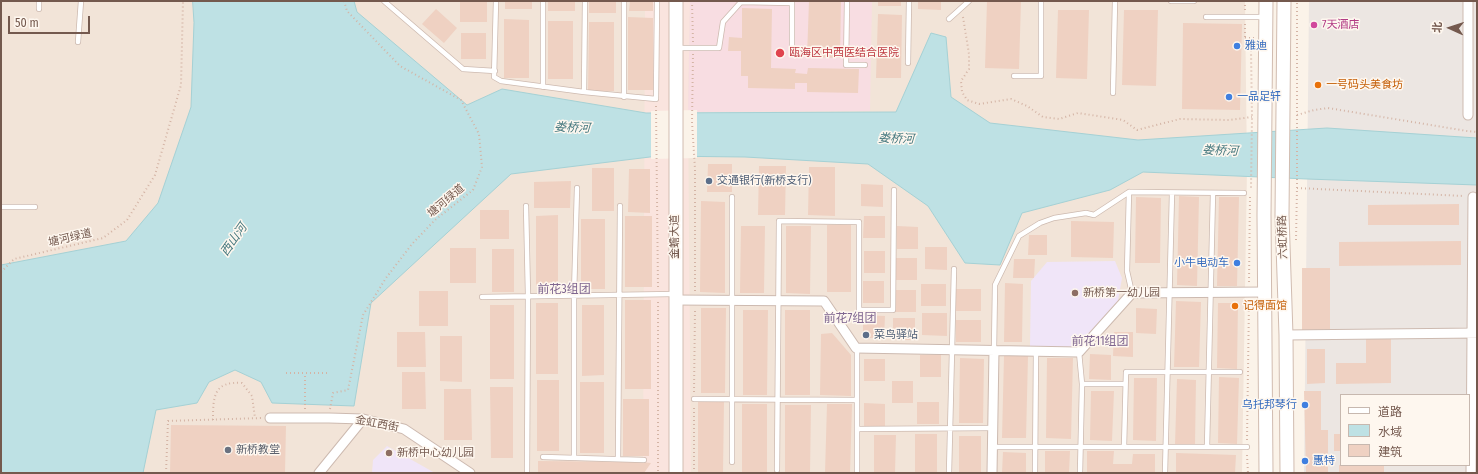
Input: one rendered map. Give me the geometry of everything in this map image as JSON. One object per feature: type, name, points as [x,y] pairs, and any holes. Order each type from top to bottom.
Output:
[{"type":"main road","name":"金蟾大道","points":[[676,1],[676,473]]},
{"type":"main road","name":"六虹桥路","points":[[1266,1],[1264,215],[1266,473]]},
{"type":"main road","name":"六虹桥路","points":[[1284,1],[1282,215],[1286,335],[1287,473]]},
{"type":"street","points":[[1468,1],[1468,115]]},
{"type":"street","points":[[1471,473],[1474,333],[1473,197]]},
{"type":"street","points":[[675,297],[695,300],[824,301],[856,348],[1079,352],[1132,293],[1265,292]]},
{"type":"street","points":[[1286,335],[1474,333]]},
{"type":"street","points":[[992,473],[994,350]]},
{"type":"street","name":"金虹西街","points":[[270,418],[363,419],[404,429],[470,473]]},
{"type":"street","points":[[319,473],[363,419]]},
{"type":"lane","points":[[39,1],[39,9]]},
{"type":"lane","points":[[78,42],[81,1]]},
{"type":"lane","points":[[384,1],[463,69],[494,71]]},
{"type":"lane","points":[[496,1],[494,77],[501,81],[624,97],[656,99],[657,1]]},
{"type":"lane","points":[[543,1],[543,86]]},
{"type":"lane","points":[[584,92],[585,1]]},
{"type":"lane","points":[[624,1],[624,97]]},
{"type":"lane","points":[[848,1],[846,65],[865,66]]},
{"type":"lane","points":[[908,63],[909,1]]},
{"type":"lane","points":[[950,19],[969,1]]},
{"type":"lane","points":[[1014,76],[1041,76],[1041,1]]},
{"type":"lane","points":[[1113,93],[1115,1]]},
{"type":"lane","points":[[1172,1],[1194,1]]},
{"type":"lane","points":[[676,48],[719,48],[723,22],[741,2],[792,2],[792,49]]},
{"type":"lane","points":[[1206,17],[1266,16]]},
{"type":"lane","points":[[574,458],[574,295],[577,188]]},
{"type":"lane","points":[[777,470],[779,221],[859,222],[859,310],[893,310],[894,190]]},
{"type":"lane","points":[[1129,192],[1127,271],[1132,293]]},
{"type":"lane","points":[[994,350],[995,285],[1019,236],[1040,223],[1054,218],[1086,213],[1094,215],[1129,192],[1244,193]]},
{"type":"lane","points":[[1166,473],[1172,193]]},
{"type":"lane","points":[[1207,447],[1213,193]]},
{"type":"lane","points":[[732,197],[732,462]]},
{"type":"lane","points":[[526,206],[528,295],[527,473]]},
{"type":"lane","points":[[618,459],[618,294],[620,206]]},
{"type":"lane","points":[[1,207],[35,207]]},
{"type":"lane","points":[[949,473],[954,269]]},
{"type":"lane","points":[[482,297],[528,295],[658,294],[675,297]]},
{"type":"lane","points":[[857,348],[857,473]]},
{"type":"lane","points":[[1034,473],[1036,351]]},
{"type":"lane","points":[[1079,352],[1082,384],[1080,473]]},
{"type":"lane","points":[[1124,447],[1126,372],[1240,372]]},
{"type":"lane","points":[[1082,384],[1126,384]]},
{"type":"lane","points":[[694,399],[857,400]]},
{"type":"lane","points":[[858,429],[993,428]]},
{"type":"lane","points":[[992,447],[1247,447]]},
{"type":"lane","points":[[543,457],[644,460]]},
{"type":"path","name":"塘河绿道","points":[[1,272],[14,259],[103,238],[127,220],[155,175],[181,85],[183,1]]},
{"type":"path","name":"塘河绿道","points":[[329,418],[333,393],[348,390],[363,315],[386,278],[412,244],[435,220],[473,190],[482,167],[479,134],[461,100],[400,66],[346,11],[344,1]]},
{"type":"path","points":[[692,1],[692,122],[695,156],[694,473]]},
{"type":"path","points":[[1245,1],[1245,38],[1251,50],[1252,118],[1247,447],[1249,473]]},
{"type":"path","points":[[1297,1],[1297,226]]},
{"type":"path","points":[[961,8],[969,54],[969,70],[961,81],[962,92],[967,100],[979,104],[1011,99],[1026,106],[1043,117],[1058,119],[1078,113],[1123,120],[1137,130],[1180,119],[1230,120],[1252,118]]},
{"type":"path","points":[[656,107],[658,473]]},
{"type":"path","points":[[1297,115],[1328,108],[1477,132]]},
{"type":"path","points":[[1297,188],[1473,197]]},
{"type":"path","points":[[286,373],[327,373]]},
{"type":"path","points":[[305,373],[305,418]]},
{"type":"path","points":[[213,420],[213,402],[217,391],[222,385],[232,382],[242,383],[252,396],[255,418]]},
{"type":"path","points":[[166,473],[168,421],[270,418]]},
{"type":"shaded area","points":[[1,1],[1245,1],[1247,169],[1242,473],[1,473]]},
{"type":"shaded area","points":[[645,1],[690,1],[688,105],[691,473],[643,473]]},
{"type":"shaded area","name":"瓯海区中西医结合医院","points":[[690,1],[872,1],[870,111],[688,112]]},
{"type":"shaded area","points":[[1309,1],[1477,1],[1477,473],[1304,473]]},
{"type":"shaded area","name":"新桥第一幼儿园","points":[[1115,261],[1122,278],[1117,306],[1075,348],[1030,347],[1031,281],[1047,262]]},
{"type":"shaded area","name":"新桥中心幼儿园","points":[[387,446],[435,473],[372,473],[373,460]]},
{"type":"water","points":[[193,1],[354,1],[357,12],[467,105],[502,89],[646,113],[896,112],[931,33],[946,37],[951,97],[990,123],[1138,140],[1327,128],[1477,138],[1477,185],[1143,172],[1110,190],[1022,213],[1000,265],[965,263],[928,206],[868,164],[745,157],[658,156],[511,174],[371,303],[354,406],[272,403],[261,382],[235,370],[209,382],[197,403],[156,410],[143,473],[1,473],[1,265],[126,241],[158,203],[191,107],[194,23]]},
{"type":"pier","points":[[697,110],[697,158],[651,159],[651,111]]},
{"type":"building","points":[[460,1],[487,1],[487,22],[460,22]]},
{"type":"building","points":[[505,1],[532,1],[532,9],[505,9]]},
{"type":"building","points":[[548,1],[575,1],[575,11],[548,11]]},
{"type":"building","points":[[589,1],[616,1],[616,13],[589,13]]},
{"type":"building","points":[[630,1],[653,1],[653,11],[629,11]]},
{"type":"building","points":[[809,1],[841,1],[840,58],[807,57]]},
{"type":"building","points":[[878,1],[901,1],[901,6],[878,6]]},
{"type":"building","points":[[918,1],[941,1],[941,10],[918,9]]},
{"type":"building","points":[[987,1],[1021,1],[1019,69],[985,68]]},
{"type":"building","points":[[742,8],[772,9],[771,68],[796,69],[795,73],[807,74],[808,68],[859,69],[858,93],[807,92],[807,83],[795,83],[795,89],[748,88],[748,76],[741,76],[741,51],[728,51],[729,37],[742,38]]},
{"type":"building","points":[[436,9],[457,28],[444,43],[422,24]]},
{"type":"building","points":[[1058,10],[1089,10],[1087,79],[1056,78]]},
{"type":"building","points":[[1124,10],[1158,10],[1156,86],[1122,85]]},
{"type":"building","points":[[878,14],[902,15],[901,78],[876,78]]},
{"type":"building","points":[[628,17],[653,18],[653,90],[628,90]]},
{"type":"building","points":[[504,19],[529,20],[529,78],[504,78]]},
{"type":"building","points":[[548,21],[573,21],[573,79],[548,79]]},
{"type":"building","points":[[589,22],[614,22],[614,91],[588,91]]},
{"type":"building","points":[[1183,23],[1242,24],[1240,110],[1182,109]]},
{"type":"building","points":[[461,33],[486,33],[486,59],[461,59]]},
{"type":"building","points":[[708,164],[732,164],[732,192],[707,192]]},
{"type":"building","points":[[759,166],[786,166],[785,215],[758,215]]},
{"type":"building","points":[[809,167],[835,167],[835,216],[808,215]]},
{"type":"building","points":[[592,168],[614,168],[614,211],[592,211]]},
{"type":"building","points":[[629,169],[650,169],[650,213],[628,212]]},
{"type":"building","points":[[571,181],[570,208],[534,208],[534,182]]},
{"type":"building","points":[[861,184],[883,185],[883,207],[861,206]]},
{"type":"building","points":[[1179,196],[1199,197],[1197,286],[1177,285]]},
{"type":"building","points":[[1136,197],[1161,198],[1160,263],[1135,263]]},
{"type":"building","points":[[1219,197],[1239,197],[1237,286],[1217,286]]},
{"type":"building","points":[[701,201],[725,202],[725,293],[700,292]]},
{"type":"building","points":[[1459,204],[1459,225],[1368,225],[1368,205]]},
{"type":"building","points":[[480,210],[509,210],[509,239],[480,239]]},
{"type":"building","points":[[558,215],[558,286],[536,286],[536,216]]},
{"type":"building","points":[[625,216],[652,216],[652,287],[625,287]]},
{"type":"building","points":[[864,216],[885,216],[885,238],[863,238]]},
{"type":"building","points":[[581,219],[605,219],[605,289],[581,289]]},
{"type":"building","points":[[1071,221],[1114,222],[1113,258],[1071,257]]},
{"type":"building","points":[[827,225],[851,225],[851,292],[827,292]]},
{"type":"building","points":[[741,226],[765,226],[764,293],[740,293]]},
{"type":"building","points":[[786,226],[811,226],[810,294],[786,293]]},
{"type":"building","points":[[897,226],[918,227],[918,249],[897,249]]},
{"type":"building","points":[[1029,235],[1047,235],[1047,255],[1028,255]]},
{"type":"building","points":[[1461,241],[1461,265],[1339,266],[1339,242]]},
{"type":"building","points":[[925,247],[947,247],[947,270],[925,269]]},
{"type":"building","points":[[450,248],[476,248],[476,283],[450,283]]},
{"type":"building","points":[[492,249],[514,249],[514,292],[492,292]]},
{"type":"building","points":[[864,251],[885,251],[885,273],[864,273]]},
{"type":"building","points":[[896,258],[917,258],[917,280],[896,280]]},
{"type":"building","points":[[1014,259],[1035,259],[1034,278],[1013,278]]},
{"type":"building","points":[[1302,268],[1330,268],[1330,331],[1302,331]]},
{"type":"building","points":[[863,281],[884,281],[884,303],[863,303]]},
{"type":"building","points":[[1005,283],[1023,284],[1022,342],[1004,342]]},
{"type":"building","points":[[921,284],[946,284],[946,306],[921,306]]},
{"type":"building","points":[[956,289],[981,289],[981,311],[956,311]]},
{"type":"building","points":[[894,290],[916,290],[916,312],[894,312]]},
{"type":"building","points":[[419,291],[448,291],[448,326],[419,326]]},
{"type":"building","points":[[625,300],[651,300],[651,389],[625,389]]},
{"type":"building","points":[[1176,301],[1201,302],[1199,367],[1174,367]]},
{"type":"building","points":[[536,303],[558,303],[558,374],[536,374]]},
{"type":"building","points":[[1218,303],[1238,303],[1237,369],[1217,368]]},
{"type":"building","points":[[490,305],[514,305],[514,379],[490,379]]},
{"type":"building","points":[[582,305],[604,305],[604,375],[582,376]]},
{"type":"building","points":[[701,308],[726,308],[725,393],[701,393]]},
{"type":"building","points":[[1136,308],[1157,309],[1156,334],[1136,333]]},
{"type":"building","points":[[743,310],[768,310],[767,395],[743,395]]},
{"type":"building","points":[[785,310],[810,310],[810,395],[785,395]]},
{"type":"building","points":[[922,313],[947,313],[947,336],[922,335]]},
{"type":"building","points":[[863,315],[885,316],[884,338],[863,338]]},
{"type":"building","points":[[893,318],[915,318],[915,340],[893,340]]},
{"type":"building","points":[[956,320],[981,320],[981,342],[956,342]]},
{"type":"building","points":[[397,332],[425,332],[426,367],[397,367]]},
{"type":"building","points":[[1114,332],[1133,332],[1133,357],[1113,356]]},
{"type":"building","points":[[832,333],[851,355],[851,396],[820,395],[821,334]]},
{"type":"building","points":[[440,336],[462,336],[462,382],[440,381]]},
{"type":"building","points":[[1366,339],[1391,339],[1391,383],[1336,384],[1336,363],[1366,363]]},
{"type":"building","points":[[1307,349],[1325,349],[1325,383],[1307,384]]},
{"type":"building","points":[[1090,354],[1111,355],[1111,380],[1089,379]]},
{"type":"building","points":[[920,355],[941,355],[941,377],[920,377]]},
{"type":"building","points":[[1004,356],[1028,356],[1026,438],[1002,438]]},
{"type":"building","points":[[960,358],[984,359],[983,423],[959,423]]},
{"type":"building","points":[[1047,358],[1073,358],[1071,439],[1046,438]]},
{"type":"building","points":[[864,359],[885,359],[885,381],[864,381]]},
{"type":"building","points":[[402,372],[425,372],[426,409],[402,409]]},
{"type":"building","points":[[1219,377],[1239,378],[1237,444],[1218,443]]},
{"type":"building","points":[[1134,378],[1157,378],[1156,441],[1133,440]]},
{"type":"building","points":[[1177,379],[1196,380],[1195,445],[1175,445]]},
{"type":"building","points":[[537,380],[559,380],[559,451],[537,451]]},
{"type":"building","points":[[892,381],[913,381],[913,403],[892,403]]},
{"type":"building","points":[[580,382],[604,382],[604,453],[580,453]]},
{"type":"building","points":[[490,387],[513,387],[513,458],[491,458]]},
{"type":"building","points":[[444,389],[471,389],[472,440],[444,440]]},
{"type":"building","points":[[1091,391],[1114,391],[1112,441],[1090,440]]},
{"type":"building","points":[[1304,391],[1321,391],[1321,430],[1328,430],[1328,473],[1306,473]]},
{"type":"building","points":[[623,399],[649,399],[649,456],[623,456]]},
{"type":"building","points":[[698,401],[724,401],[723,473],[698,473]]},
{"type":"building","points":[[917,402],[939,402],[939,424],[917,424]]},
{"type":"building","points":[[864,403],[885,404],[885,426],[864,426]]},
{"type":"building","points":[[742,404],[767,404],[767,473],[742,473]]},
{"type":"building","points":[[827,404],[852,404],[850,473],[825,473]]},
{"type":"building","points":[[785,405],[811,405],[810,473],[785,473]]},
{"type":"building","name":"新桥教堂","points":[[171,425],[286,426],[285,473],[170,473]]},
{"type":"building","points":[[915,434],[937,434],[937,473],[915,473]]},
{"type":"building","points":[[1334,434],[1340,434],[1340,451],[1334,451]]},
{"type":"building","points":[[874,435],[896,435],[895,473],[874,473]]},
{"type":"building","points":[[959,436],[981,436],[981,473],[959,473]]},
{"type":"building","points":[[1045,451],[1070,451],[1069,473],[1045,473]]},
{"type":"building","points":[[1087,451],[1114,451],[1113,464],[1132,464],[1133,454],[1155,454],[1155,473],[1087,473]]},
{"type":"building","points":[[1003,452],[1026,453],[1026,473],[1002,473]]},
{"type":"building","points":[[1176,453],[1236,455],[1235,473],[1176,473]]},
{"type":"building","points":[[538,461],[651,463],[644,473],[538,473]]},
{"type":"building","points":[[1339,465],[1384,466],[1384,473],[1339,473]]},
{"type":"place","name":"7天酒店","points":[[1314,25]]},
{"type":"place","name":"雅迪","points":[[1237,46]]},
{"type":"place","name":"瓯海区中西医结合医院","points":[[780,53]]},
{"type":"place","name":"一号码头美食坊","points":[[1318,85]]},
{"type":"place","name":"一品足轩","points":[[1229,97]]},
{"type":"place","name":"交通银行(新桥支行)","points":[[709,181]]},
{"type":"place","name":"小牛电动车","points":[[1237,263]]},
{"type":"place","name":"新桥第一幼儿园","points":[[1075,293]]},
{"type":"place","name":"记得面馆","points":[[1235,306]]},
{"type":"place","name":"菜鸟驿站","points":[[866,335]]},
{"type":"place","name":"乌托邦琴行","points":[[1305,405]]},
{"type":"place","name":"新桥教堂","points":[[228,450]]},
{"type":"place","name":"新桥中心幼儿园","points":[[389,453]]},
{"type":"place","name":"惠特","points":[[1305,461]]},
{"type":"district","name":"前花3组团","points":[[564,290]]},
{"type":"district","name":"前花7组团","points":[[850,319]]},
{"type":"district","name":"前花11组团","points":[[1100,342]]},
{"type":"water label","name":"娄桥河","points":[[572,128]]},
{"type":"water label","name":"娄桥河","points":[[896,139]]},
{"type":"water label","name":"娄桥河","points":[[1220,151]]},
{"type":"water label","name":"西山河","points":[[234,240]]}]
